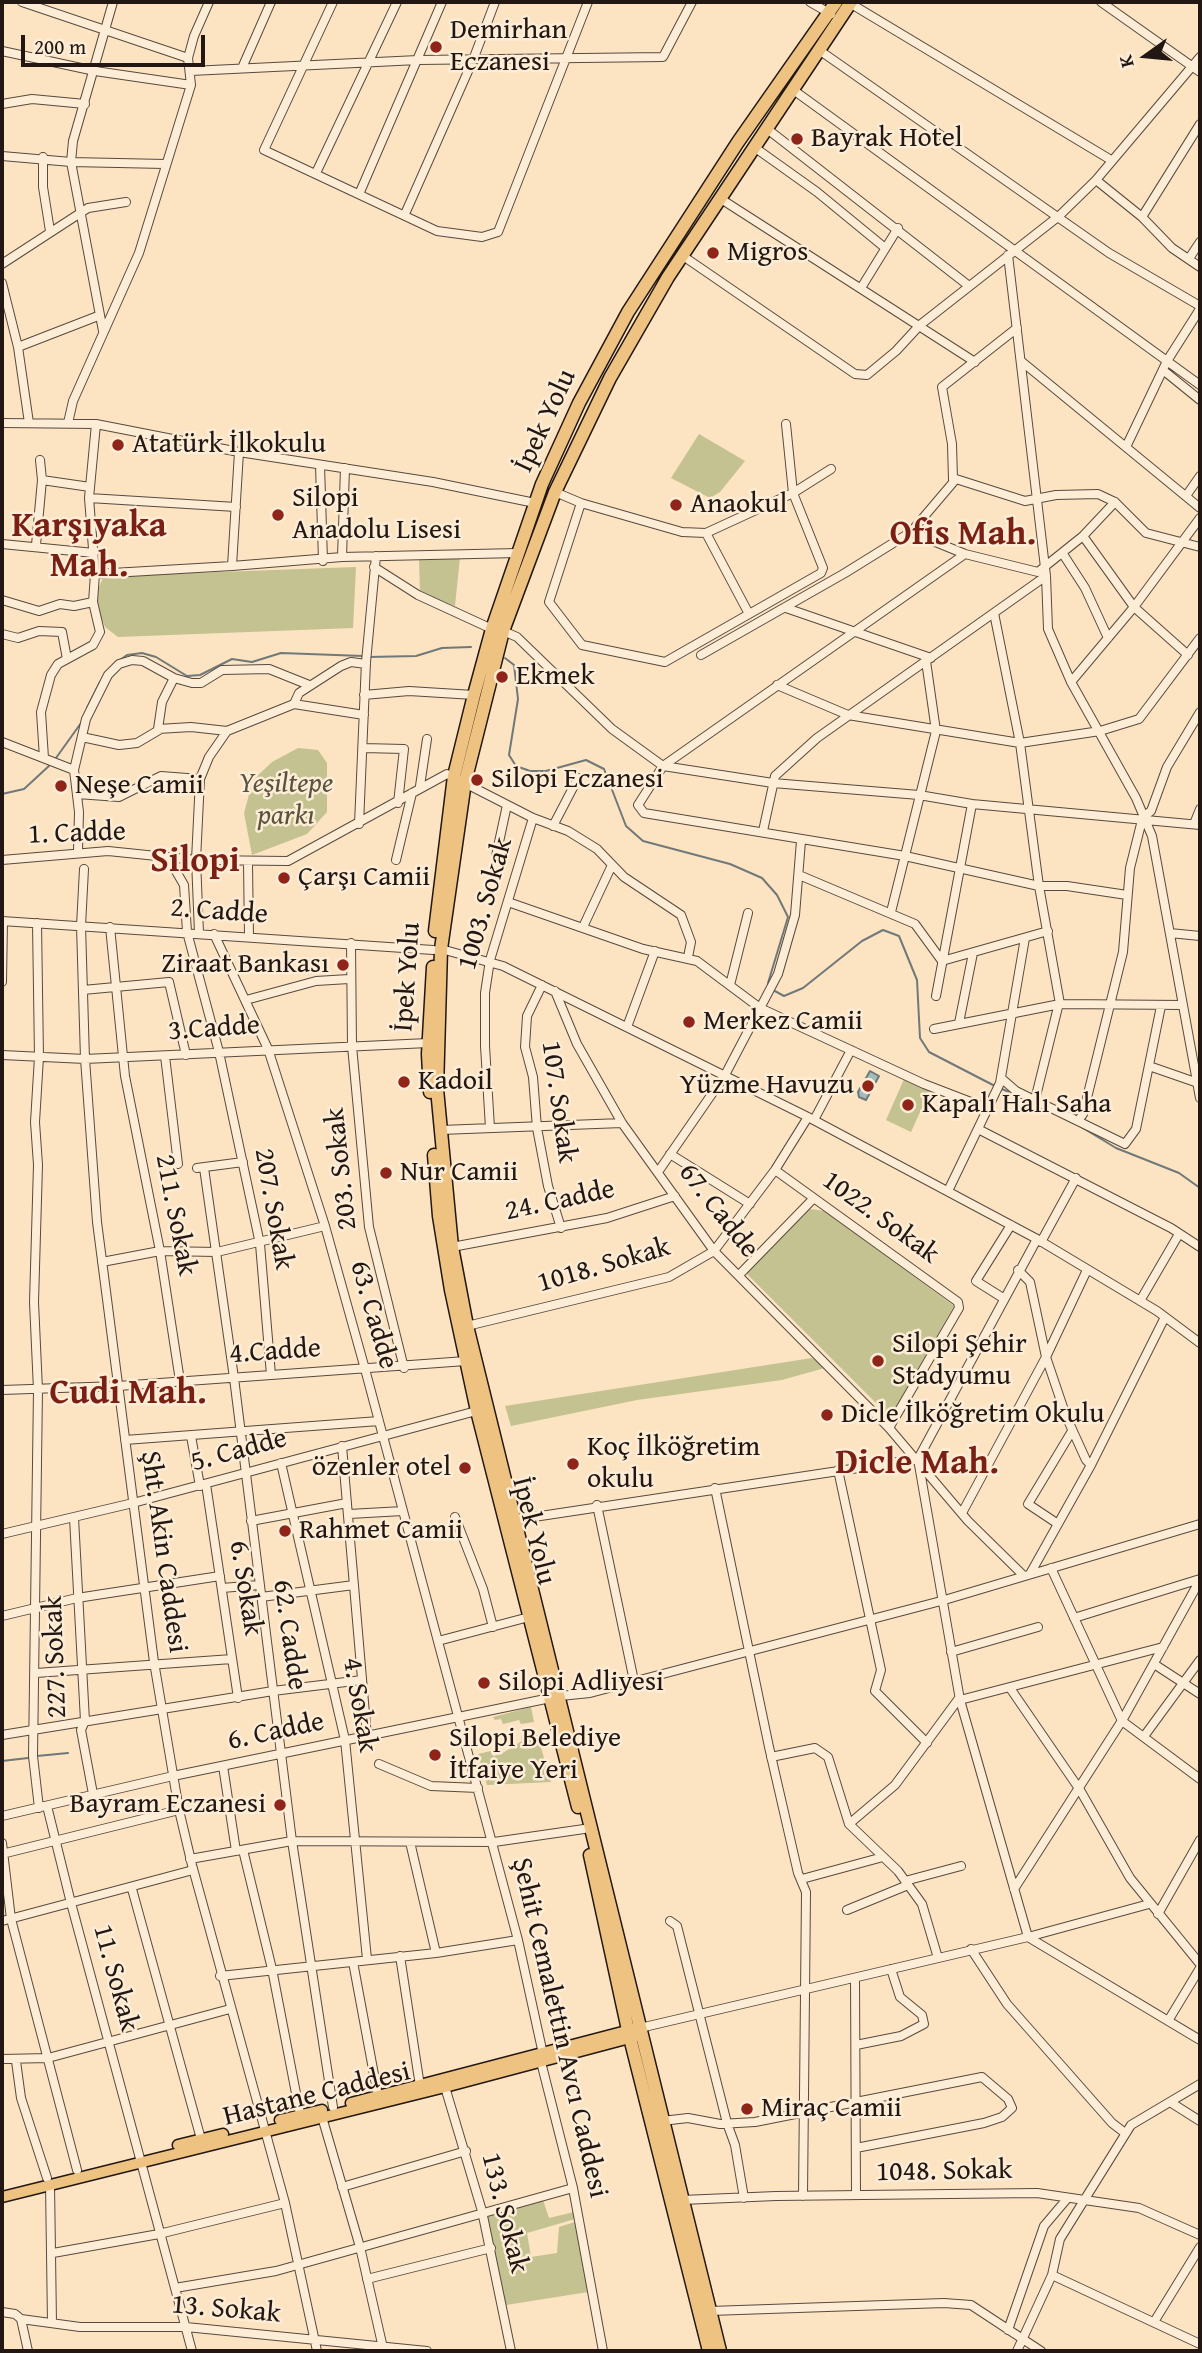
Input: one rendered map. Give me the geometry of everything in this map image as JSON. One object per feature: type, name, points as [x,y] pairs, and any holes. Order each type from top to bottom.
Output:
[{"type":"highway","points":[[709,2351],[514,1520],[482,1409],[453,1247],[440,1130],[437,1089],[437,950],[460,779],[498,630],[555,492],[610,378],[683,256],[819,50],[835,11],[850,2]]},
{"type":"highway","name":"İpek Yolu","points":[[460,779],[474,695],[498,630],[518,553],[535,503],[579,403],[628,312],[738,142],[835,11]]},
{"type":"highway","points":[[597,370],[600,380],[610,378]]},
{"type":"highway","points":[[579,403],[590,400],[594,410]]},
{"type":"highway","name":"İpek Yolu","points":[[437,950],[428,1043],[439,1216],[466,1361],[482,1409],[529,1617],[555,1697],[584,1829],[635,2033]]},
{"type":"highway","points":[[635,2033],[662,2121],[720,2351]]},
{"type":"main road","name":"Hastane Caddesi","points":[[2,2197],[77,2170],[141,2158],[201,2139],[322,2117],[445,2087],[635,2033]]},
{"type":"main road","name":"Hastane Caddesi","points":[[2,2189],[48,2181],[264,2127],[300,2115],[542,2058]]},
{"type":"street","points":[[22,2],[106,28],[188,58]]},
{"type":"street","points":[[103,331],[98,316],[82,212],[71,162],[73,141],[113,2]]},
{"type":"street","points":[[68,423],[73,401],[139,253],[191,85],[188,58],[209,2]]},
{"type":"street","points":[[242,68],[271,2]]},
{"type":"street","points":[[333,2],[264,150],[360,192],[437,231],[482,237],[498,232],[589,2]]},
{"type":"street","points":[[316,173],[397,2]]},
{"type":"street","points":[[360,192],[442,2]]},
{"type":"street","points":[[405,214],[473,60],[495,2]]},
{"type":"street","points":[[191,71],[418,61],[663,57],[692,2]]},
{"type":"street","points":[[810,2],[835,11]]},
{"type":"street","points":[[850,2],[1111,160]]},
{"type":"street","points":[[1103,3],[1197,69]]},
{"type":"street","points":[[819,50],[1109,253],[1200,308],[1167,361],[1126,447]]},
{"type":"street","points":[[2,51],[95,71],[191,85]]},
{"type":"street","points":[[683,256],[855,374],[867,375],[875,371],[920,325],[1059,216],[1096,180],[1111,160],[1197,69],[1200,57]]},
{"type":"street","points":[[792,89],[1011,253],[1200,385]]},
{"type":"street","points":[[2,104],[32,99],[85,103]]},
{"type":"street","points":[[1142,217],[1200,124]]},
{"type":"street","points":[[766,128],[898,228],[969,286]]},
{"type":"street","points":[[756,143],[884,247]]},
{"type":"street","points":[[2,156],[43,157],[71,162],[165,164]]},
{"type":"street","points":[[43,157],[43,187],[50,231]]},
{"type":"street","points":[[1096,180],[1142,217],[1172,248],[1190,257],[1200,267]]},
{"type":"street","points":[[722,199],[975,362]]},
{"type":"street","points":[[2,264],[82,212],[126,202]]},
{"type":"street","points":[[861,288],[898,228]]},
{"type":"street","points":[[1190,257],[1200,242]]},
{"type":"street","points":[[1011,253],[1017,328],[1046,572],[1048,629],[1071,682],[1136,797],[1152,836],[1200,1098]]},
{"type":"street","points":[[2,283],[18,347],[29,423]]},
{"type":"street","points":[[18,347],[98,316]]},
{"type":"street","points":[[701,655],[786,608],[911,532],[925,519],[953,480],[951,444],[942,387],[1017,328]]},
{"type":"street","points":[[1021,361],[1200,508]]},
{"type":"street","points":[[1163,370],[1200,400]]},
{"type":"street","points":[[2,423],[96,425],[239,452],[433,482],[535,503]]},
{"type":"street","points":[[580,503],[550,602],[582,645],[665,662],[821,573],[823,568],[793,493],[786,424]]},
{"type":"street","points":[[44,758],[41,712],[51,675],[66,659],[93,645],[100,632],[93,602],[95,573],[89,498],[96,425]]},
{"type":"street","points":[[233,566],[239,452]]},
{"type":"street","points":[[36,545],[42,480],[40,460]]},
{"type":"street","points":[[320,465],[323,561]]},
{"type":"street","points":[[341,557],[345,468]]},
{"type":"street","points":[[555,492],[580,503],[682,533],[706,533],[793,493],[831,469]]},
{"type":"street","points":[[1186,496],[1200,476]]},
{"type":"street","points":[[42,480],[90,487]]},
{"type":"street","points":[[953,480],[1025,501],[1083,492],[1098,494],[1115,502],[1146,533],[1200,547]]},
{"type":"street","points":[[89,498],[236,507]]},
{"type":"street","points":[[763,831],[775,776],[848,715],[994,613],[1046,572],[1115,502]]},
{"type":"street","points":[[1071,682],[1134,607],[1200,518]]},
{"type":"street","points":[[911,532],[965,554],[1046,572]]},
{"type":"street","points":[[706,533],[749,614]]},
{"type":"street","points":[[1083,536],[1134,607],[1188,655]]},
{"type":"street","points":[[2,544],[36,545],[94,553]]},
{"type":"street","points":[[95,573],[323,561],[341,557],[518,553]]},
{"type":"street","points":[[965,554],[663,766],[639,805],[644,813],[960,866],[1040,886],[1066,886],[1128,895]]},
{"type":"street","points":[[1063,554],[1085,588],[1108,638]]},
{"type":"street","points":[[359,824],[366,663],[376,556]]},
{"type":"street","points":[[374,567],[418,595],[517,637],[611,729],[663,766],[773,783],[919,795],[972,804],[1143,817],[1197,824],[1200,809]]},
{"type":"street","points":[[2,600],[39,611],[60,604],[74,606],[93,602]]},
{"type":"street","points":[[786,608],[929,659]]},
{"type":"street","points":[[994,613],[1020,743],[1059,1006],[1035,1100]]},
{"type":"street","points":[[2,634],[18,638],[39,631],[62,632],[66,659]]},
{"type":"street","points":[[777,685],[848,715],[1020,743],[1100,731],[1139,719],[1200,638]]},
{"type":"street","points":[[891,912],[936,731],[929,659]]},
{"type":"street","points":[[78,851],[74,770],[86,719],[108,674],[119,664],[132,660],[143,661],[174,678],[201,683],[222,670],[269,670],[309,685]]},
{"type":"street","points":[[294,704],[299,693],[341,666],[351,662],[366,663]]},
{"type":"street","points":[[159,730],[162,702],[174,678]]},
{"type":"street","points":[[364,695],[410,691],[474,695]]},
{"type":"street","points":[[82,737],[118,745],[137,743],[159,730],[191,727],[228,731],[294,704],[364,715]]},
{"type":"street","points":[[1078,1121],[1083,1114],[1123,952],[1129,868],[1142,832],[1143,817],[1151,811],[1167,767],[1200,712]]},
{"type":"street","points":[[199,933],[196,860],[200,779],[209,757],[228,731]]},
{"type":"street","points":[[420,786],[427,739]]},
{"type":"street","points":[[2,741],[74,770]]},
{"type":"street","points":[[363,748],[404,749],[398,803]]},
{"type":"street","points":[[77,794],[119,797],[161,776],[200,779]]},
{"type":"street","name":"1. Cadde","points":[[2,860],[78,851],[108,851],[169,859],[248,863],[288,861],[398,803],[439,776],[460,779]]},
{"type":"street","points":[[553,826],[578,778]]},
{"type":"street","points":[[460,779],[597,849],[624,877],[681,915],[691,943],[688,957]]},
{"type":"street","points":[[396,860],[412,793]]},
{"type":"street","points":[[936,996],[972,804]]},
{"type":"street","points":[[496,856],[507,805]]},
{"type":"street","name":"1003. Sokak","points":[[490,1128],[485,1019],[489,960],[533,818]]},
{"type":"street","points":[[658,1172],[724,1075],[778,974],[795,915],[801,841]]},
{"type":"street","name":"207. Sokak","points":[[169,859],[184,885],[187,932],[219,1052],[260,1244],[271,1375]]},
{"type":"street","points":[[248,863],[249,937]]},
{"type":"street","points":[[583,927],[612,865]]},
{"type":"street","name":"Şht. Akin Caddesi","points":[[84,869],[81,926],[85,1059],[102,1262],[154,1662],[190,1859],[220,1976],[285,2203],[317,2341],[317,2351]]},
{"type":"street","points":[[799,875],[915,924],[942,961]]},
{"type":"street","points":[[508,902],[655,951],[688,957],[760,1008],[924,1084],[989,1109]]},
{"type":"street","points":[[730,985],[748,913]]},
{"type":"street","points":[[2,921],[2,982]]},
{"type":"street","name":"2. Cadde","points":[[2,921],[351,943],[437,950],[489,960],[724,1075],[948,1191],[1087,1269],[1165,1317],[1200,1343]]},
{"type":"street","name":"11. Sokak","points":[[37,923],[39,1057],[34,1303],[38,1390],[36,1673],[33,1732],[43,1807],[57,1843],[192,2351]]},
{"type":"street","name":"211. Sokak","points":[[110,927],[124,1057],[160,1251],[180,1381]]},
{"type":"street","points":[[942,961],[1048,930]]},
{"type":"street","points":[[1170,933],[1200,936]]},
{"type":"street","name":"63. Cadde","points":[[214,934],[268,1049],[325,1226],[459,1718]]},
{"type":"street","points":[[948,1191],[996,1093],[1026,938]]},
{"type":"street","name":"203. Sokak","points":[[351,943],[349,979],[352,1046],[369,1227],[404,1368]]},
{"type":"street","points":[[627,1027],[655,951]]},
{"type":"street","points":[[959,1023],[973,953]]},
{"type":"street","points":[[246,1000],[278,989],[316,981],[349,979]]},
{"type":"street","points":[[83,990],[169,982],[186,1055]]},
{"type":"street","name":"107. Sokak","points":[[542,985],[527,1016],[525,1033],[533,1077],[537,1128],[548,1186],[561,1228]]},
{"type":"street","name":"67. Cadde","points":[[555,991],[577,1044],[622,1123],[714,1251],[889,1428],[961,1513],[1027,1575]]},
{"type":"street","points":[[934,1029],[1059,1006],[1183,1004]]},
{"type":"street","points":[[1000,1080],[1016,1091],[1121,1143],[1131,1140],[1161,1006]]},
{"type":"street","points":[[1190,1040],[1200,1041]]},
{"type":"street","name":"3.Cadde","points":[[2,1055],[85,1059],[428,1043]]},
{"type":"street","name":"1018. Sokak","points":[[467,1326],[669,1277],[714,1251],[811,1119],[851,1050]]},
{"type":"street","points":[[165,1056],[178,1164]]},
{"type":"street","points":[[1149,1066],[1198,1083]]},
{"type":"street","points":[[440,1130],[622,1123]]},
{"type":"street","points":[[978,1129],[1076,1178],[1200,1247]]},
{"type":"street","points":[[670,1154],[750,1204]]},
{"type":"street","name":"62. Cadde","points":[[243,1162],[200,1168],[217,1252],[292,1841],[333,2107]]},
{"type":"street","name":"1022. Sokak","points":[[775,1170],[958,1302],[959,1308],[889,1428]]},
{"type":"street","points":[[1076,1178],[1039,1241],[1018,1270],[918,1459],[960,1698],[1028,1937],[1200,2040]]},
{"type":"street","name":"24. Cadde","points":[[453,1247],[607,1218],[675,1196]]},
{"type":"street","points":[[739,1275],[813,1199]]},
{"type":"street","points":[[1003,1298],[976,1281],[1011,1225]]},
{"type":"street","points":[[102,1262],[160,1251],[217,1252],[260,1244],[325,1226]]},
{"type":"street","points":[[1140,1301],[1179,1234]]},
{"type":"street","points":[[961,1513],[1046,1357],[1087,1269]]},
{"type":"street","points":[[1018,1270],[1030,1282],[1046,1357],[1073,1431],[1091,1465]]},
{"type":"street","points":[[1027,1575],[1091,1465],[1165,1317]]},
{"type":"street","name":"4.Cadde","points":[[2,1390],[118,1386],[404,1368],[466,1361]]},
{"type":"street","name":"5. Cadde","points":[[2,1534],[203,1485],[482,1409]]},
{"type":"street","points":[[125,1440],[379,1421]]},
{"type":"street","points":[[1058,1524],[1028,1504],[1073,1431]]},
{"type":"street","name":"6. Sokak","points":[[191,1436],[220,1576],[238,1698]]},
{"type":"street","points":[[342,1446],[367,1737]]},
{"type":"street","points":[[514,1520],[597,1505],[918,1459]]},
{"type":"street","name":"4. Sokak","points":[[281,1463],[334,1683],[345,1740],[367,1959]]},
{"type":"street","points":[[838,1470],[881,1670],[875,1691],[879,1699],[927,1743]]},
{"type":"street","points":[[715,1488],[771,1757],[806,1892],[806,2114],[803,2196]]},
{"type":"street","points":[[251,1521],[347,1503]]},
{"type":"street","points":[[597,1505],[634,1681]]},
{"type":"street","points":[[349,1514],[403,1511]]},
{"type":"street","points":[[455,1517],[483,1589],[493,1627]]},
{"type":"street","name":"227. Sokak","points":[[74,1518],[85,1721],[81,1730],[93,1794]]},
{"type":"street","name":"6. Cadde","points":[[2,1815],[345,1740],[555,1697],[590,1693],[941,1601],[1200,1524]]},
{"type":"street","points":[[1051,1568],[1122,1721],[1145,1735],[1200,1779]]},
{"type":"street","points":[[2,1616],[77,1598],[220,1576]]},
{"type":"street","points":[[1074,1618],[1200,1580]]},
{"type":"street","points":[[1014,1889],[1122,1721],[1200,1580]]},
{"type":"street","points":[[222,1588],[259,1585]]},
{"type":"street","points":[[261,1597],[354,1585]]},
{"type":"street","points":[[438,1641],[529,1617]]},
{"type":"street","points":[[951,1652],[1038,1627]]},
{"type":"street","points":[[849,1824],[895,1785],[960,1698],[1010,1688],[1163,1647]]},
{"type":"street","points":[[36,1673],[154,1662],[232,1659]]},
{"type":"street","points":[[1145,1735],[1200,1660]]},
{"type":"street","points":[[1154,1664],[1200,1694]]},
{"type":"street","points":[[2,1735],[273,1691],[362,1680]]},
{"type":"street","points":[[1010,1688],[1080,1790],[1149,1904],[1200,1966],[1168,2021]]},
{"type":"street","name":"Şehit Cemalettin Avcı Caddesi","points":[[459,1718],[519,1940],[542,2058],[573,2188],[603,2351]]},
{"type":"street","points":[[771,1757],[815,1748],[828,1757],[849,1824],[907,1883],[922,1904],[939,1958]]},
{"type":"street","points":[[379,1763],[431,1786],[478,1788]]},
{"type":"street","points":[[223,1766],[239,1850],[272,1969],[300,2115]]},
{"type":"street","points":[[2,1854],[57,1843],[179,1810]]},
{"type":"street","points":[[190,1859],[292,1841],[494,1842],[584,1829]]},
{"type":"street","points":[[1158,1914],[1200,1840]]},
{"type":"street","points":[[410,1842],[436,1953]]},
{"type":"street","points":[[2,1843],[6,1920],[48,2058],[77,2170]]},
{"type":"street","points":[[802,1880],[883,1857]]},
{"type":"street","points":[[847,1910],[907,1883],[961,1866]]},
{"type":"street","points":[[6,1920],[193,1870]]},
{"type":"street","points":[[132,1888],[201,2139]]},
{"type":"street","points":[[635,2033],[1028,1937],[1149,1904]]},
{"type":"street","points":[[670,1922],[677,1926],[727,2123],[735,2144],[744,2198]]},
{"type":"street","points":[[220,1976],[436,1953],[519,1940]]},
{"type":"street","points":[[971,1950],[1007,2004],[1112,2123],[1125,2133]]},
{"type":"street","points":[[400,1956],[420,2086]]},
{"type":"street","points":[[353,1962],[378,2096]]},
{"type":"street","points":[[856,2045],[901,2036],[924,2024],[922,2015],[900,1997],[891,1969]]},
{"type":"street","points":[[855,1978],[856,2195]]},
{"type":"street","points":[[2,2059],[16,2061],[48,2058],[230,2009]]},
{"type":"street","points":[[16,2061],[21,2098],[48,2181],[53,2253],[52,2323]]},
{"type":"street","points":[[662,2121],[688,2118],[727,2123],[806,2114],[982,2077],[1007,2099],[1012,2108],[1002,2117],[984,2123],[856,2148]]},
{"type":"street","points":[[1017,2351],[1052,2275],[1060,2239],[1086,2202],[1125,2133],[1141,2117],[1200,2084]]},
{"type":"street","name":"133. Sokak","points":[[445,2087],[482,2211],[511,2351]]},
{"type":"street","points":[[1170,2102],[1200,2121]]},
{"type":"street","points":[[322,2117],[360,2247],[383,2349]]},
{"type":"street","points":[[342,2186],[466,2151]]},
{"type":"street","points":[[175,2288],[299,2264],[482,2211],[573,2188]]},
{"type":"street","name":"1048. Sokak","points":[[682,2200],[1037,2193],[1066,2200],[1139,2208],[1200,2235]]},
{"type":"street","points":[[1008,2330],[1044,2226],[1066,2200]]},
{"type":"street","points":[[53,2253],[159,2234],[285,2203]]},
{"type":"street","points":[[1154,2322],[1200,2247]]},
{"type":"street","points":[[367,2279],[491,2248]]},
{"type":"street","points":[[1052,2275],[1200,2344]]},
{"type":"street","points":[[710,2311],[944,2303],[971,2305],[1041,2351]]},
{"type":"street","name":"13. Sokak","points":[[2,2312],[15,2314],[21,2319],[80,2327],[186,2327],[383,2349],[427,2351]]},
{"type":"street","points":[[21,2319],[28,2351]]},
{"type":"green space","points":[[699,434],[745,461],[720,492],[710,498],[671,478]]},
{"type":"green space","points":[[460,557],[455,606],[420,593],[419,559]]},
{"type":"green space","points":[[356,567],[353,628],[118,637],[105,627],[97,607],[99,587],[103,578],[109,576]]},
{"type":"green space","name":"Yeşiltepe parkı","points":[[298,748],[318,750],[327,763],[327,812],[307,834],[252,855],[244,813],[253,780],[272,762]]},
{"type":"green space","name":"Kapalı Halı Saha","points":[[904,1079],[930,1090],[911,1132],[886,1120]]},
{"type":"green space","name":"Silopi Şehir Stadyumu","points":[[810,1209],[825,1211],[954,1306],[890,1417],[746,1273]]},
{"type":"green space","points":[[812,1358],[828,1367],[782,1380],[637,1400],[511,1426],[505,1406]]},
{"type":"green space","points":[[531,1707],[534,1722],[521,1724],[519,1720],[503,1724],[501,1719],[495,1720],[493,1717]]},
{"type":"green space","points":[[537,1734],[551,1782],[487,1785],[478,1754],[491,1751],[493,1756],[501,1754],[522,1741],[521,1737]]},
{"type":"green space","points":[[543,2200],[549,2218],[574,2212],[575,2219],[527,2233],[531,2257],[557,2253],[559,2227],[575,2222],[588,2292],[506,2305],[487,2216]]},
{"type":"water","name":"Yüzme Havuzu","points":[[870,1071],[879,1076],[866,1100],[859,1097],[858,1092]]},
{"type":"waterway","points":[[369,657],[416,656],[442,648],[471,647]]},
{"type":"waterway","points":[[120,660],[127,655],[142,653],[156,657],[187,676],[200,675],[232,659],[252,662],[281,653],[363,656]]},
{"type":"waterway","points":[[505,658],[514,665],[518,699],[509,755],[516,766],[530,771],[546,771],[586,760],[604,769],[626,826],[643,841],[730,864],[762,878],[777,895],[788,917],[768,983]]},
{"type":"waterway","points":[[87,708],[100,682]]},
{"type":"waterway","points":[[56,758],[81,723]]},
{"type":"waterway","points":[[2,794],[24,789],[50,765]]},
{"type":"waterway","points":[[773,990],[784,996],[803,988],[862,941],[883,930],[899,936],[917,980],[920,1038],[929,1052],[993,1085]]},
{"type":"waterway","points":[[1002,1089],[1016,1095]]},
{"type":"waterway","points":[[1078,1125],[1116,1148],[1179,1173],[1200,1188]]},
{"type":"waterway","points":[[37,1756],[68,1753]]},
{"type":"waterway","points":[[2,1761],[28,1758]]},
{"type":"place","name":"Demirhan Eczanesi","points":[[436,47]]},
{"type":"place","name":"Bayrak Hotel","points":[[797,139]]},
{"type":"place","name":"Migros","points":[[713,253]]},
{"type":"place","name":"Atatürk İlkokulu","points":[[118,445]]},
{"type":"place","name":"Anaokul","points":[[676,505]]},
{"type":"place","name":"Silopi Anadolu Lisesi","points":[[278,515]]},
{"type":"place","name":"Ekmek","points":[[502,677]]},
{"type":"place","name":"Silopi Eczanesi","points":[[477,780]]},
{"type":"place","name":"Neşe Camii","points":[[61,786]]},
{"type":"place","name":"Çarşı Camii","points":[[284,878]]},
{"type":"place","name":"Ziraat Bankası","points":[[343,965]]},
{"type":"place","name":"Merkez Camii","points":[[689,1022]]},
{"type":"place","name":"Kadoil","points":[[404,1082]]},
{"type":"place","name":"Yüzme Havuzu","points":[[868,1086]]},
{"type":"place","name":"Kapalı Halı Saha","points":[[908,1105]]},
{"type":"place","name":"Nur Camii","points":[[386,1173]]},
{"type":"place","name":"Silopi Şehir Stadyumu","points":[[878,1361]]},
{"type":"place","name":"Dicle İlköğretim Okulu","points":[[827,1415]]},
{"type":"place","name":"Koç İlköğretim okulu","points":[[573,1464]]},
{"type":"place","name":"özenler otel","points":[[465,1468]]},
{"type":"place","name":"Rahmet Camii","points":[[285,1531]]},
{"type":"place","name":"Silopi Adliyesi","points":[[484,1683]]},
{"type":"place","name":"Silopi Belediye İtfaiye Yeri","points":[[435,1755]]},
{"type":"place","name":"Bayram Eczanesi","points":[[280,1805]]},
{"type":"place","name":"Miraç Camii","points":[[747,2109]]},
{"type":"district","name":"Ofis Mah.","points":[[963,535]]},
{"type":"district","name":"Karşıyaka Mah.","points":[[89,547]]},
{"type":"district","name":"Silopi","points":[[195,862]]},
{"type":"district","name":"Cudi Mah.","points":[[128,1394]]},
{"type":"district","name":"Dicle Mah.","points":[[917,1464]]}]
